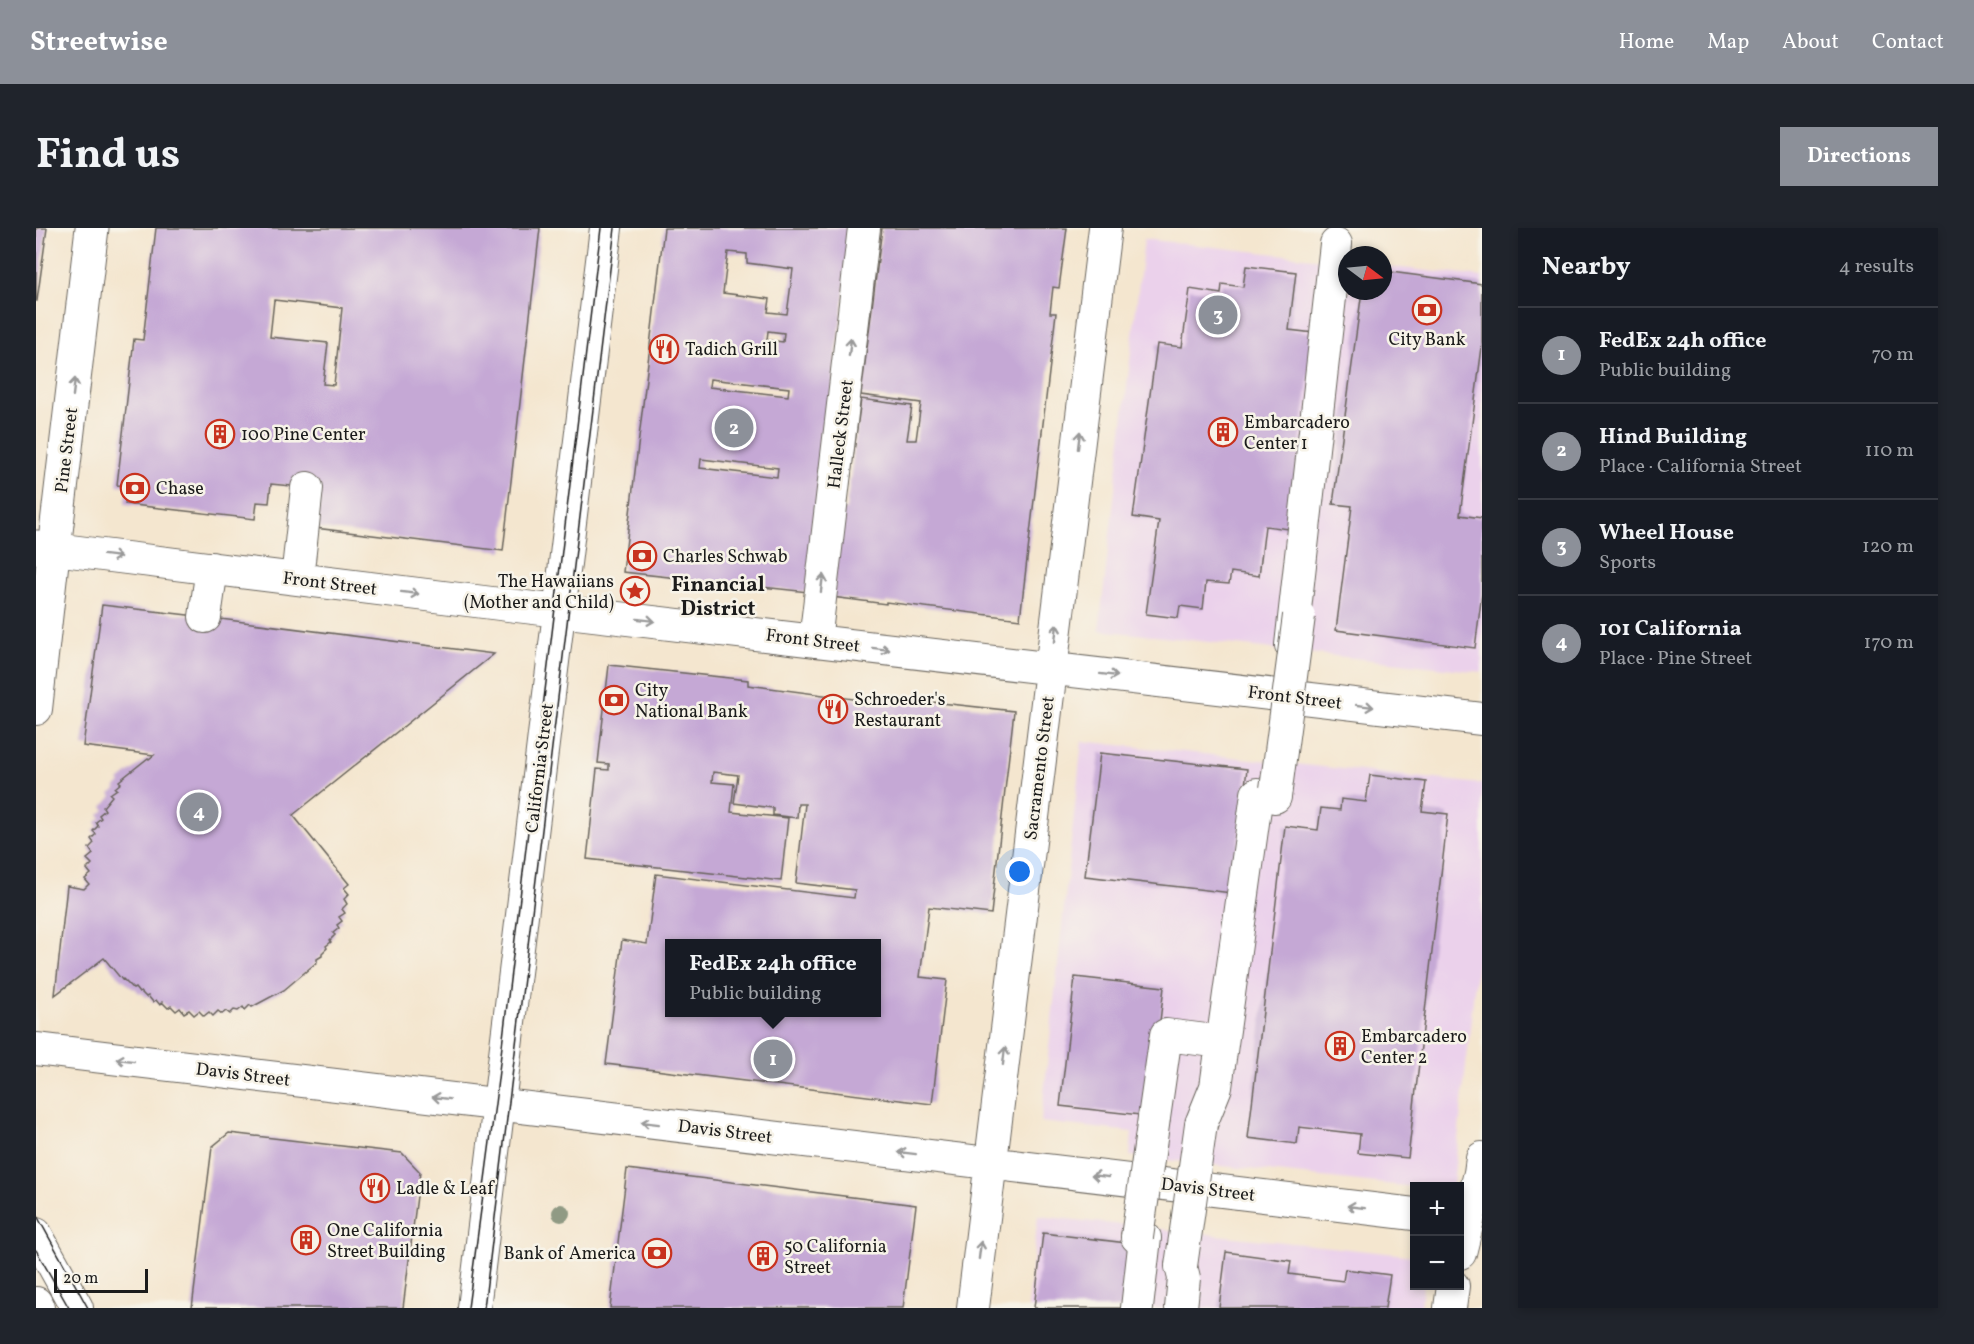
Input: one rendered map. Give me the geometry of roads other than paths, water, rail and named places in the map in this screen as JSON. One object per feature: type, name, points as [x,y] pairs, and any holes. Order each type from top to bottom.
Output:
[{"type":"main road","name":"Pine Street","points":[[45,548],[92,228]]},
{"type":"street","name":"California Street","points":[[474,1308],[606,228]]},
{"type":"street","name":"Halleck Street","points":[[815,641],[864,228]]},
{"type":"street","name":"Sacramento Street","points":[[974,1308],[1105,228]]},
{"type":"street","points":[[1291,645],[1340,236]]},
{"type":"street","points":[[1181,1308],[1184,1278],[1181,1266],[1201,1124],[1216,1087],[1257,794],[1275,797],[1299,616],[1340,236]]},
{"type":"street","points":[[297,579],[307,488]]},
{"type":"street","name":"Front Street","points":[[45,548],[559,611],[1482,719]]},
{"type":"street","name":"Pine Street","points":[[36,709],[45,548]]},
{"type":"street","points":[[205,617],[212,568]]},
{"type":"street","points":[[1137,1308],[1145,1238],[1137,1237],[1166,1035],[1222,1042]]},
{"type":"street","name":"Davis Street","points":[[36,1049],[1410,1214]]},
{"type":"street","points":[[1464,1238],[1482,1158]]},
{"type":"street","points":[[36,1234],[77,1308]]},
{"type":"street","points":[[1450,1308],[1452,1290]]},
{"type":"street","points":[[36,1303],[38,1308]]},
{"type":"tram line","points":[[468,1308],[495,1104],[601,228]]},
{"type":"tram line","points":[[484,1308],[615,228]]},
{"type":"tram line","points":[[36,1214],[88,1308]]},
{"type":"tram line","points":[[36,1250],[69,1308]]},
{"type":"place","name":"City Bank","points":[[1427,310]]},
{"type":"place","name":"Wheel House","points":[[1218,315]]},
{"type":"place","name":"Tadich Grill","points":[[664,349]]},
{"type":"place","name":"Hind Building","points":[[734,428]]},
{"type":"place","name":"Embarcadero Center 1","points":[[1223,432]]},
{"type":"place","name":"100 Pine Center","points":[[220,434]]},
{"type":"place","name":"Chase","points":[[135,488]]},
{"type":"place","name":"Charles Schwab","points":[[642,556]]},
{"type":"place","name":"The Hawaiians (Mother and Child)","points":[[635,591]]},
{"type":"place","name":"City National Bank","points":[[614,700]]},
{"type":"place","name":"Schroeder's Restaurant","points":[[833,709]]},
{"type":"place","name":"101 California","points":[[199,812]]},
{"type":"place","name":"Embarcadero Center 2","points":[[1340,1046]]},
{"type":"place","name":"FedEx 24h office","points":[[773,1059]]},
{"type":"place","name":"Ladle & Leaf","points":[[375,1188]]},
{"type":"place","name":"One California Street Building","points":[[306,1240]]},
{"type":"place","name":"Bank of America","points":[[657,1253]]},
{"type":"place","name":"50 California Street","points":[[763,1256]]},
{"type":"district","name":"Financial District","points":[[718,596]]}]
